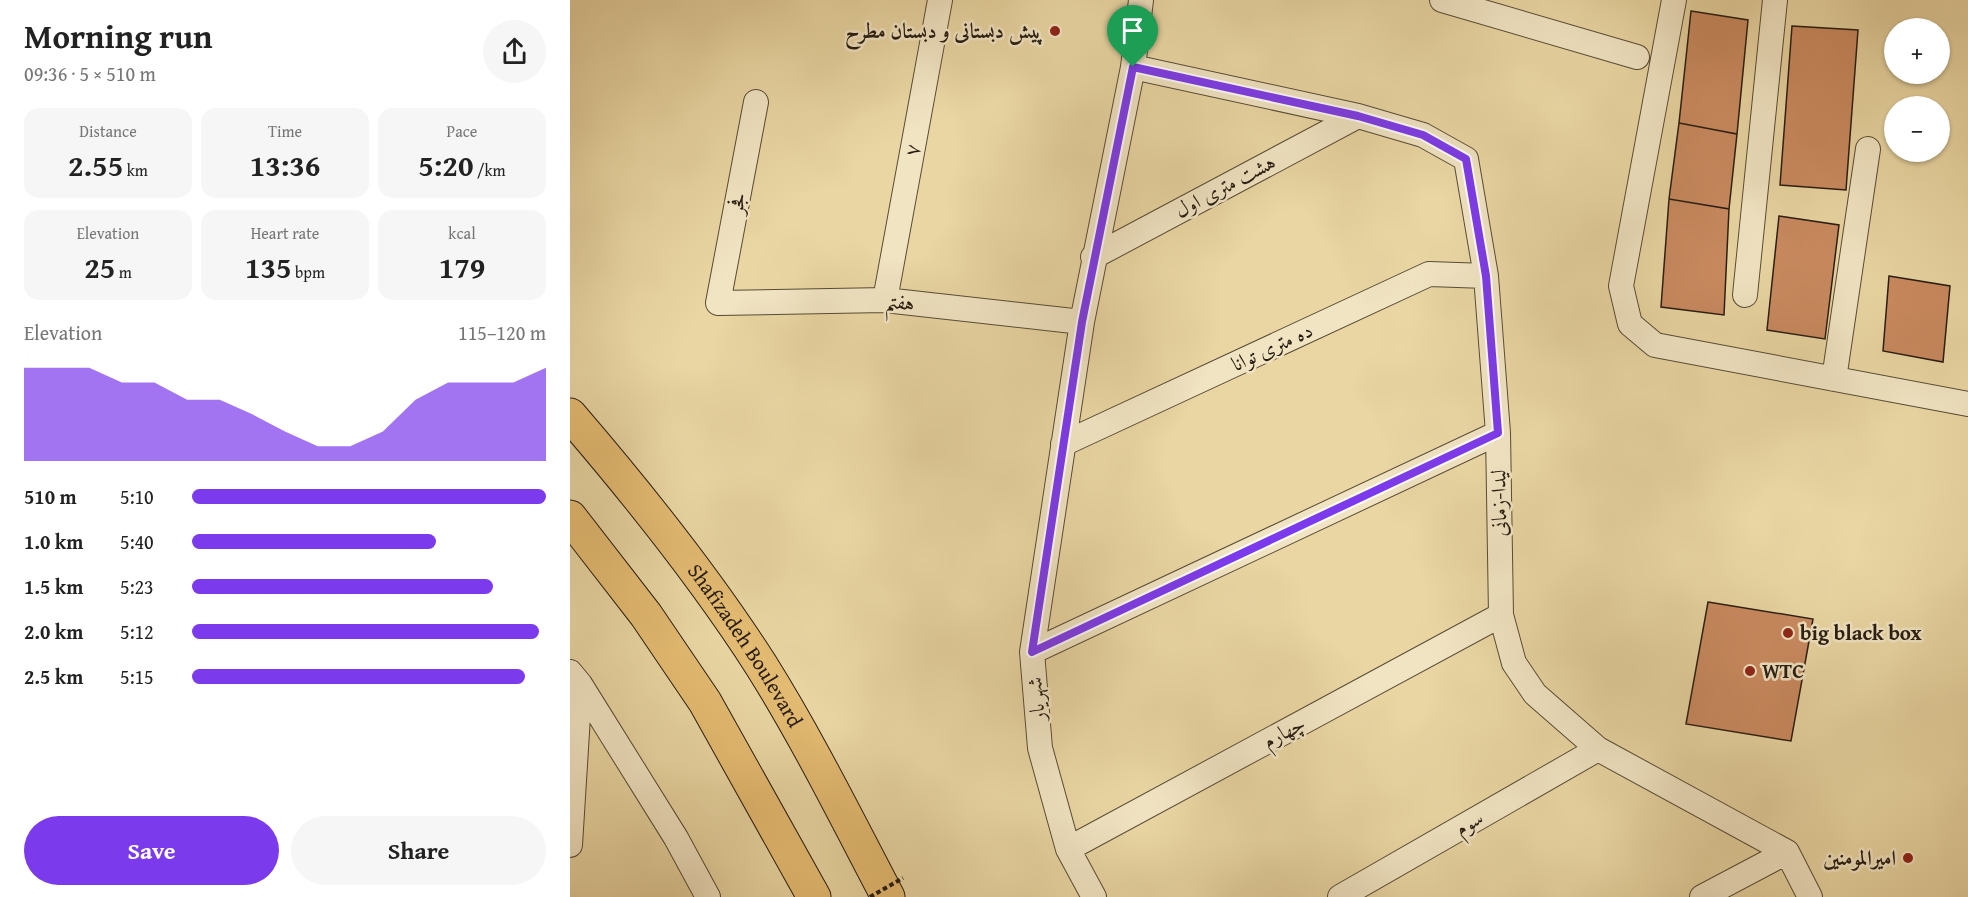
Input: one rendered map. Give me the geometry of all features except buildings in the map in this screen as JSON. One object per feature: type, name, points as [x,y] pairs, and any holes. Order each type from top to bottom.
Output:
[{"type":"main road","name":"Shafizadeh Boulevard","points":[[570,415],[700,575],[761,666],[816,760],[896,888]]},
{"type":"main road","points":[[570,517],[646,615],[705,702],[814,897]]},
{"type":"street","name":"۷","points":[[885,300],[940,0]]},
{"type":"street","name":"شهریار","points":[[1094,897],[1068,849],[1040,748],[1032,652],[1082,322],[1093,257],[1133,67],[1141,0]]},
{"type":"street","points":[[1442,0],[1637,57]]},
{"type":"street","points":[[1674,0],[1622,286],[1630,324],[1655,345],[1968,404]]},
{"type":"street","points":[[1745,296],[1775,0]]},
{"type":"street","name":"لیدا-زمانی","points":[[1133,67],[1358,116],[1423,135],[1466,159],[1486,276],[1498,433],[1501,615],[1514,663],[1535,694],[1598,749],[1787,852]]},
{"type":"street","name":"فجر","points":[[717,303],[756,102]]},
{"type":"street","name":"هشت متری اول","points":[[1093,257],[1358,116]]},
{"type":"street","points":[[1834,379],[1868,149]]},
{"type":"street","name":"ده متری توانا","points":[[1063,444],[1429,274],[1486,276]]},
{"type":"street","name":"هفتم","points":[[717,303],[885,300],[1082,322]]},
{"type":"street","points":[[1032,652],[1498,433]]},
{"type":"street","name":"چهارم","points":[[1068,849],[1501,615]]},
{"type":"street","points":[[570,845],[575,678]]},
{"type":"street","points":[[575,678],[676,838],[708,897]]},
{"type":"street","name":"سوم","points":[[1340,897],[1598,749]]},
{"type":"street","points":[[1701,897],[1787,852],[1810,897]]},
{"type":"path","points":[[870,897],[896,888]]},
{"type":"place","name":"پیش دبستانی و دبستان مطرح","points":[[1055,31]]},
{"type":"place","name":"big black box","points":[[1788,633]]},
{"type":"place","name":"WTC","points":[[1750,671]]},
{"type":"place","name":"امیرالمومنین","points":[[1908,858]]},
{"type":"route","points":[[1133,67],[1358,116],[1423,135],[1466,159],[1486,276],[1498,433],[1032,652],[1093,257],[1133,67]]}]
